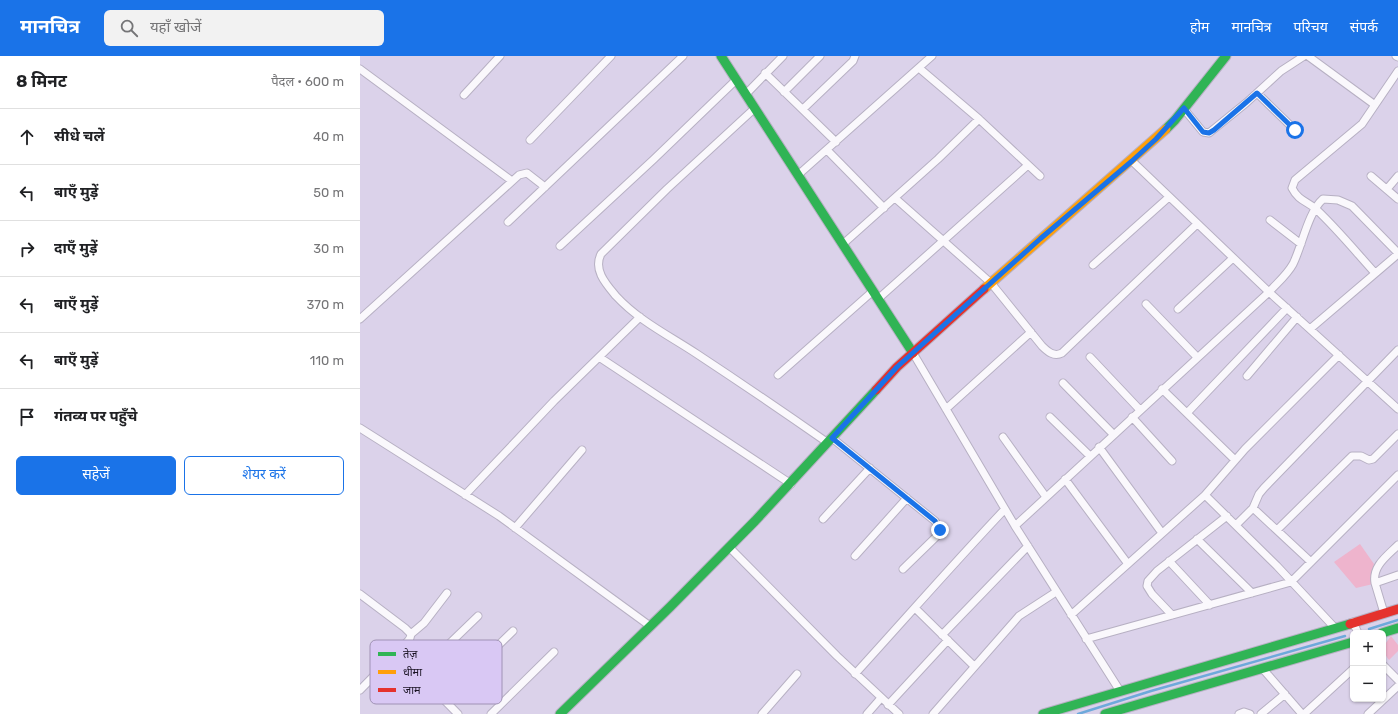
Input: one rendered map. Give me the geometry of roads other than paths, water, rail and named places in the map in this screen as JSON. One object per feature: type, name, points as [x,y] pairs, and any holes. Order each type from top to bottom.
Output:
[{"type":"street","points":[[464,95],[500,56]]},
{"type":"street","points":[[530,140],[611,56]]},
{"type":"street","points":[[508,222],[683,56]]},
{"type":"street","points":[[721,56],[913,352],[1015,526],[1120,691]]},
{"type":"street","points":[[746,94],[783,56]]},
{"type":"street","points":[[784,92],[820,56]]},
{"type":"street","points":[[803,109],[853,61],[855,56]]},
{"type":"street","points":[[798,175],[932,56]]},
{"type":"street","points":[[560,714],[791,484],[884,380],[913,352],[1040,239],[1156,139],[1184,108],[1226,56]]},
{"type":"street","points":[[1184,108],[1203,132],[1209,133],[1281,71],[1304,56]]},
{"type":"street","points":[[1308,56],[1375,105]]},
{"type":"street","points":[[919,68],[979,119],[1040,176]]},
{"type":"street","points":[[360,69],[512,181]]},
{"type":"street","points":[[1375,273],[1316,208],[1302,201],[1292,188],[1295,180],[1358,127],[1398,71]]},
{"type":"street","points":[[765,73],[836,142]]},
{"type":"street","points":[[560,246],[654,159],[736,80]]},
{"type":"street","points":[[1257,93],[1295,130]]},
{"type":"street","points":[[755,108],[667,189],[601,254],[598,259],[600,274],[617,297],[640,317],[830,440],[870,468],[935,521],[940,533],[904,569]]},
{"type":"street","points":[[842,244],[938,160],[979,119]]},
{"type":"street","points":[[826,150],[884,208]]},
{"type":"street","points":[[1132,161],[1286,308],[1310,328],[1398,409]]},
{"type":"street","points":[[778,375],[944,241],[1028,165]]},
{"type":"street","points":[[360,319],[519,175],[527,173],[545,187]]},
{"type":"street","points":[[1371,176],[1398,199]]},
{"type":"street","points":[[1387,189],[1398,176]]},
{"type":"street","points":[[1093,266],[1169,197]]},
{"type":"street","points":[[895,198],[991,283],[1042,346],[1050,353],[1058,355],[1197,224]]},
{"type":"street","points":[[1015,526],[1113,434],[1269,292],[1292,266],[1316,208],[1323,199],[1338,200],[1346,203],[1358,212],[1398,254],[1310,328]]},
{"type":"street","points":[[1270,220],[1301,244]]},
{"type":"street","points":[[1178,309],[1233,258]]},
{"type":"street","points":[[1146,304],[1197,357]]},
{"type":"street","points":[[1187,413],[1286,308]]},
{"type":"street","points":[[465,495],[554,401],[640,317]]},
{"type":"street","points":[[1246,376],[1297,317]]},
{"type":"street","points":[[946,409],[1031,332]]},
{"type":"street","points":[[1236,525],[1252,508],[1259,494],[1264,488],[1398,350]]},
{"type":"street","points":[[1071,615],[1205,495],[1235,460],[1339,355]]},
{"type":"street","points":[[599,357],[791,484]]},
{"type":"street","points":[[1090,357],[1140,410]]},
{"type":"street","points":[[1063,383],[1113,434]]},
{"type":"street","points":[[1162,389],[1235,460]]},
{"type":"street","points":[[1050,417],[1090,456]]},
{"type":"street","points":[[1132,417],[1172,461]]},
{"type":"street","points":[[360,428],[516,528],[650,626]]},
{"type":"street","points":[[1277,530],[1352,456],[1361,456],[1369,460],[1374,458],[1398,434]]},
{"type":"street","points":[[1003,437],[1046,497]]},
{"type":"street","points":[[1099,447],[1162,533]]},
{"type":"street","points":[[516,528],[582,450]]},
{"type":"street","points":[[823,519],[870,468]]},
{"type":"street","points":[[1086,639],[1291,582],[1398,475]]},
{"type":"street","points":[[1065,480],[1128,564]]},
{"type":"street","points":[[1205,495],[1335,628]]},
{"type":"street","points":[[855,556],[907,498]]},
{"type":"street","points":[[1252,508],[1311,562]]},
{"type":"street","points":[[855,674],[1005,509]]},
{"type":"street","points":[[1172,615],[1152,594],[1147,586],[1148,581],[1169,561],[1227,516]]},
{"type":"street","points":[[1197,539],[1252,593]]},
{"type":"street","points":[[1384,613],[1374,578],[1375,570],[1398,545]]},
{"type":"street","points":[[888,704],[1028,546]]},
{"type":"street","points":[[729,547],[855,674],[899,714]]},
{"type":"street","points":[[1169,561],[1210,605]]},
{"type":"street","points":[[1375,582],[1398,575]]},
{"type":"street","points":[[933,714],[1019,616],[1056,592]]},
{"type":"street","points":[[409,640],[410,634],[424,623],[447,593]]},
{"type":"street","points":[[360,594],[405,628],[410,634]]},
{"type":"street","points":[[915,608],[974,666]]},
{"type":"street","points":[[1043,714],[1398,608]]},
{"type":"street","points":[[453,640],[478,616]]},
{"type":"street","points":[[1353,622],[1357,630]]},
{"type":"street","points":[[1386,632],[1398,628]]},
{"type":"street","points":[[502,642],[513,631]]},
{"type":"street","points":[[1105,714],[1350,643]]},
{"type":"street","points":[[502,703],[554,652]]},
{"type":"street","points":[[1384,666],[1398,680]]},
{"type":"street","points":[[1262,668],[1303,714],[1350,672]]},
{"type":"street","points":[[762,714],[797,674]]},
{"type":"street","points":[[360,690],[370,680]]},
{"type":"street","points":[[1368,714],[1398,686]]},
{"type":"street","points":[[1261,714],[1285,694]]},
{"type":"street","points":[[867,714],[881,698]]},
{"type":"street","points":[[447,704],[458,714]]},
{"type":"street","points":[[491,714],[501,704]]},
{"type":"street","points":[[1239,714],[1244,712],[1250,714]]},
{"type":"waterway","points":[[1369,629],[1398,620]]},
{"type":"waterway","points":[[1078,714],[1151,691],[1345,636]]}]
